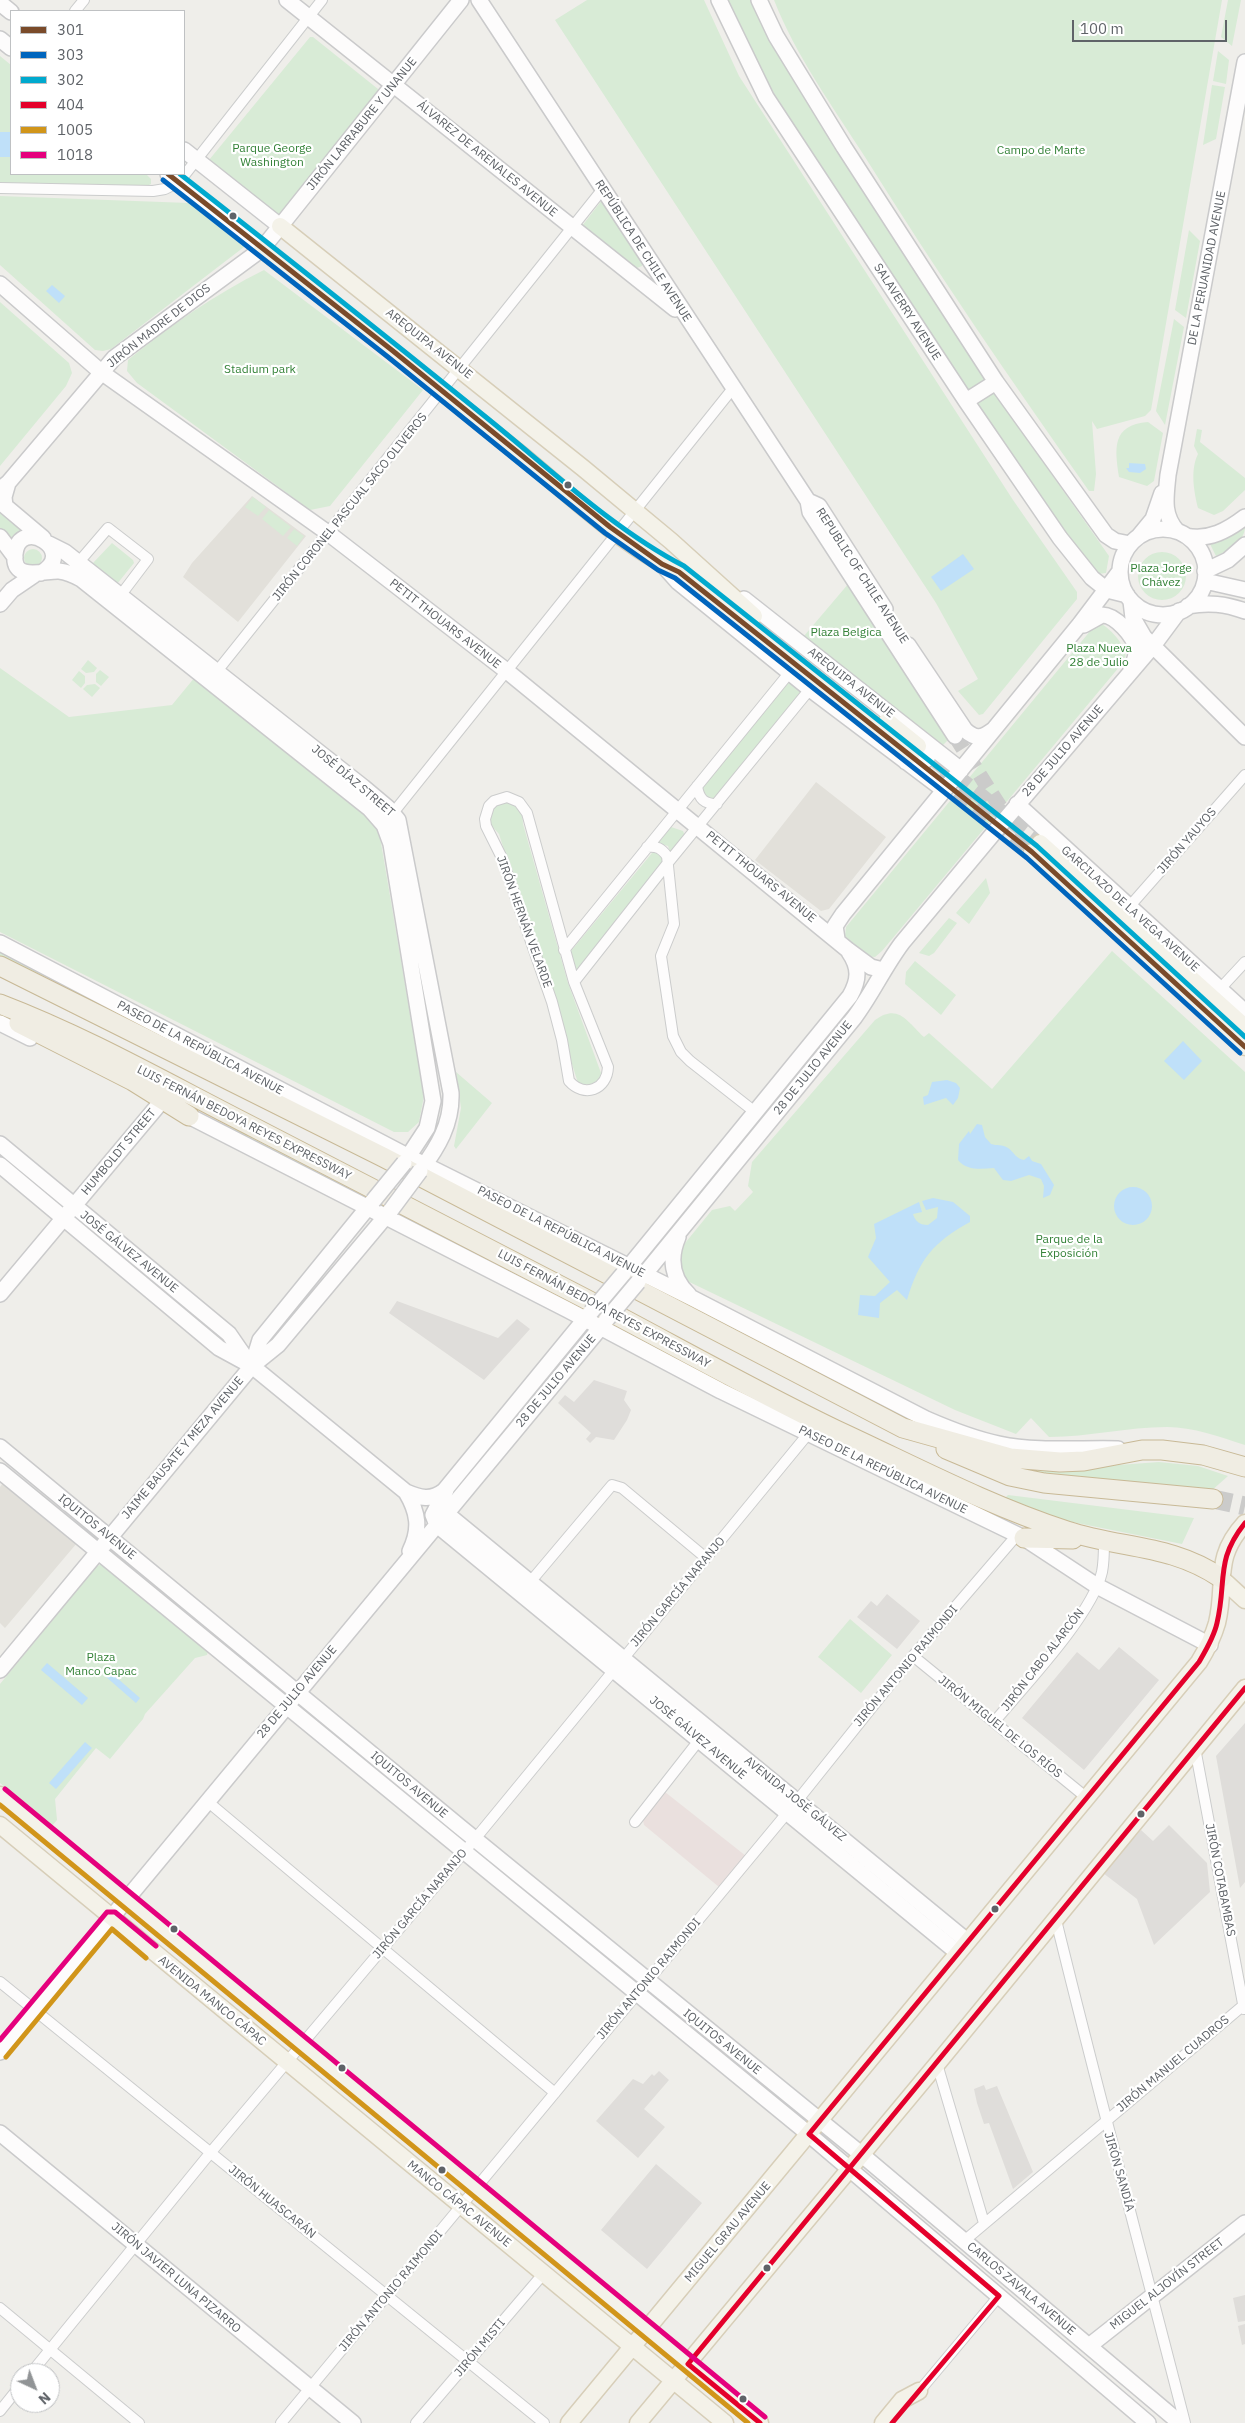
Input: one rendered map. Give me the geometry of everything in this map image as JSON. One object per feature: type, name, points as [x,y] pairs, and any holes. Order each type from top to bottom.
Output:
[{"type":"highway","points":[[0,966],[383,1157],[966,1459],[1010,1476],[1070,1486],[1213,1499]]},
{"type":"highway","points":[[51,992],[73,994],[129,1019],[289,1105],[357,1129]]},
{"type":"highway","name":"LUIS FERNÁN BEDOYA REYES EXPRESSWAY","points":[[0,1004],[71,1034],[410,1207],[814,1419],[1009,1510],[1099,1540],[1155,1549],[1190,1560],[1221,1578]]},
{"type":"highway","points":[[0,1014],[133,1081],[188,1116]]},
{"type":"highway","points":[[903,1428],[1010,1458],[1084,1462],[1142,1450],[1162,1450],[1203,1455],[1245,1467]]},
{"type":"highway","points":[[1020,1536],[1099,1540]]},
{"type":"main road","name":"ÁLVAREZ DE ARENALES AVENUE","points":[[287,0],[686,317]]},
{"type":"main road","name":"JIRÓN LARRABURE Y UNANUE","points":[[262,249],[461,0]]},
{"type":"main road","name":"REPÚBLICA DE CHILE AVENUE","points":[[479,0],[808,501]]},
{"type":"main road","name":"SALAVERRY AVENUE","points":[[720,0],[766,97],[966,401],[1060,538],[1092,578],[1107,590],[1129,598]]},
{"type":"main road","points":[[759,0],[776,36],[844,147],[996,382],[1106,535],[1115,541],[1134,541],[1157,530],[1209,536],[1226,529],[1245,517]]},
{"type":"main road","points":[[0,39],[10,47]]},
{"type":"main road","name":"DE LA PERUANIDAD AVENUE","points":[[1182,534],[1170,524],[1166,512],[1168,475],[1245,62]]},
{"type":"main road","name":"AREQUIPA AVENUE","points":[[185,151],[460,369],[671,541],[745,609],[913,750],[944,790]]},
{"type":"main road","name":"AREQUIPA AVENUE","points":[[173,178],[443,391],[618,533],[662,564],[679,572],[913,750]]},
{"type":"main road","name":"JIRÓN MADRE DE DIOS","points":[[47,542],[5,506],[4,486],[101,372],[122,352],[262,249]]},
{"type":"main road","name":"PETIT THOUARS AVENUE","points":[[0,284],[101,372],[328,533],[508,672],[871,967],[883,970]]},
{"type":"main road","points":[[74,403],[84,378],[79,353]]},
{"type":"main road","points":[[966,401],[996,382]]},
{"type":"main road","name":"DE LA PERUANIDAD AVENUE","points":[[1134,541],[1152,519],[1168,475]]},
{"type":"main road","name":"REPUBLIC OF CHILE AVENUE","points":[[808,501],[819,506],[965,730],[977,737],[983,737],[995,729]]},
{"type":"main road","name":"REPUBLIC OF CHILE AVENUE","points":[[808,501],[810,512],[955,736]]},
{"type":"main road","points":[[1182,534],[1200,551],[1205,576],[1201,590],[1183,609]]},
{"type":"main road","points":[[0,604],[12,590],[46,570],[52,560],[52,549],[47,542],[33,536],[22,541],[15,551],[16,561],[12,590]]},
{"type":"main road","points":[[0,538],[24,572],[37,574]]},
{"type":"main road","points":[[1134,541],[1121,562],[1120,571],[1136,626],[1153,646],[1245,737]]},
{"type":"main road","name":"JOSÉ DÍAZ STREET","points":[[47,542],[65,552],[212,677],[355,781],[389,819],[400,827],[451,1093],[450,1114],[446,1129],[422,1168]]},
{"type":"main road","points":[[1205,576],[1245,545]]},
{"type":"main road","name":"AREQUIPA AVENUE","points":[[662,564],[678,582],[810,689],[913,750],[961,770]]},
{"type":"main road","name":"JOSÉ DÍAZ STREET","points":[[37,574],[51,571],[68,573],[123,603]]},
{"type":"main road","points":[[842,944],[834,929],[839,919],[1068,639],[1120,571]]},
{"type":"main road","points":[[1205,576],[1245,590]]},
{"type":"main road","points":[[1129,598],[1139,608],[1154,613],[1169,614],[1207,602],[1227,605],[1245,611]]},
{"type":"main road","name":"28 DE JULIO AVENUE","points":[[0,2052],[297,1691],[442,1520],[854,1018],[870,996],[883,970],[902,943],[1183,609]]},
{"type":"main road","points":[[1068,639],[1096,618],[1105,615],[1112,617],[1136,646],[1135,659],[1129,674]]},
{"type":"main road","name":"GARCILAZO DE LA VEGA AVENUE","points":[[1017,804],[1245,1012]]},
{"type":"main road","name":"JOSÉ DÍAZ STREET","points":[[389,819],[391,844],[433,1094],[430,1120],[406,1160]]},
{"type":"main road","name":"GARCILAZO DE LA VEGA AVENUE","points":[[1245,1027],[1036,848],[1245,1047]]},
{"type":"main road","name":"PASEO DE LA REPÚBLICA AVENUE","points":[[0,943],[357,1129],[406,1160],[641,1278],[692,1298],[926,1419],[962,1433],[999,1444],[1032,1447],[1142,1450]]},
{"type":"main road","name":"28 DE JULIO AVENUE","points":[[406,1492],[430,1498],[440,1494],[448,1486],[853,990],[858,970],[842,944]]},
{"type":"main road","name":"PASEO DE LA REPÚBLICA AVENUE","points":[[0,1023],[388,1213],[604,1323],[808,1434],[1020,1536],[1097,1586],[1210,1645]]},
{"type":"main road","name":"HUMBOLDT STREET","points":[[0,1294],[161,1102]]},
{"type":"main road","name":"JOSÉ GÁLVEZ AVENUE","points":[[0,1144],[69,1212]]},
{"type":"main road","name":"JAIME BAUSATE Y MEZA AVENUE","points":[[252,1366],[260,1340],[406,1160]]},
{"type":"main road","name":"JOSÉ GÁLVEZ AVENUE","points":[[0,1165],[69,1212],[229,1334],[252,1366],[406,1492]]},
{"type":"main road","name":"JAIME BAUSATE Y MEZA AVENUE","points":[[0,1670],[252,1366],[278,1345],[388,1213],[422,1168]]},
{"type":"main road","points":[[682,1228],[674,1247],[673,1268],[680,1284],[692,1298]]},
{"type":"main road","name":"IQUITOS AVENUE","points":[[0,1447],[859,2153]]},
{"type":"main road","name":"IQUITOS AVENUE","points":[[0,1471],[847,2167]]},
{"type":"main road","points":[[442,1520],[433,1515],[448,1486]]},
{"type":"main road","points":[[400,1569],[413,1545],[418,1522],[416,1512],[406,1492]]},
{"type":"main road","name":"JOSÉ GÁLVEZ AVENUE","points":[[442,1520],[531,1581],[700,1740],[792,1806]]},
{"type":"main road","name":"JOSÉ GÁLVEZ AVENUE","points":[[442,1520],[618,1663]]},
{"type":"main road","points":[[823,2123],[962,1947],[1200,1662],[1210,1645],[1218,1621],[1225,1552],[1245,1523]]},
{"type":"main road","points":[[1221,1578],[1245,1600]]},
{"type":"main road","name":"AVENIDA JOSÉ GÁLVEZ","points":[[618,1663],[962,1947]]},
{"type":"main road","points":[[638,2423],[672,2378],[847,2167],[937,2064],[1245,1688]]},
{"type":"main road","name":"AVENIDA MANCO CÁPAC","points":[[0,1795],[301,2045]]},
{"type":"main road","name":"AVENIDA MANCO CÁPAC","points":[[0,1825],[286,2062]]},
{"type":"main road","name":"MANCO CÁPAC AVENUE","points":[[301,2045],[651,2334]]},
{"type":"main road","name":"MANCO CÁPAC AVENUE","points":[[286,2062],[638,2350]]},
{"type":"main road","name":"MIGUEL GRAU AVENUE","points":[[569,2423],[638,2350],[823,2123]]},
{"type":"main road","name":"JIRÓN JAVIER LUNA PIZARRO","points":[[0,2133],[353,2423]]},
{"type":"main road","name":"CARLOS ZAVALA AVENUE","points":[[859,2153],[1180,2423]]},
{"type":"main road","name":"CARLOS ZAVALA AVENUE","points":[[847,2167],[1147,2423]]},
{"type":"main road","points":[[929,2236],[941,2222]]},
{"type":"main road","name":"MIGUEL ALJOVÍN STREET","points":[[1089,2346],[1245,2223]]},
{"type":"main road","points":[[1039,2330],[1052,2315]]},
{"type":"main road","points":[[651,2334],[760,2423]]},
{"type":"main road","points":[[638,2350],[726,2423]]},
{"type":"main road","points":[[883,2423],[902,2400],[919,2391]]},
{"type":"main road","points":[[1147,2423],[1160,2406]]},
{"type":"street","points":[[76,10],[84,0]]},
{"type":"street","points":[[185,169],[196,160],[322,0]]},
{"type":"street","points":[[0,188],[153,191],[166,189],[173,178]]},
{"type":"street","name":"JIRÓN CORONEL PASCUAL SACO OLIVEROS","points":[[212,677],[443,391],[602,190]]},
{"type":"street","points":[[389,819],[734,387]]},
{"type":"street","points":[[78,563],[108,528],[148,560],[123,603]]},
{"type":"street","points":[[564,950],[790,672]]},
{"type":"street","points":[[574,982],[667,864],[810,689]]},
{"type":"street","name":"JIRÓN YAUYOS","points":[[1129,907],[1245,775]]},
{"type":"street","points":[[697,786],[698,794],[702,801],[708,804],[717,804]]},
{"type":"street","name":"JIRÓN HERNÁN VELARDE","points":[[500,798],[514,798],[524,806],[564,950],[574,982],[608,1067],[607,1074],[600,1086],[587,1091],[574,1086],[566,1074],[562,1040],[552,1002],[502,858],[486,826],[486,812],[494,801],[500,798]]},
{"type":"street","points":[[647,848],[655,846],[662,849],[667,856],[674,924],[661,956],[673,1036],[681,1052],[690,1061],[755,1112]]},
{"type":"street","points":[[1219,990],[1245,962]]},
{"type":"street","name":"JIRÓN GARCÍA NARANJO","points":[[39,2363],[211,2152],[475,1839],[808,1434]]},
{"type":"street","points":[[531,1581],[612,1485],[622,1488],[706,1558]]},
{"type":"street","name":"JIRÓN ANTONIO RAIMONDI","points":[[281,2423],[648,1981],[913,1656],[1020,1536]]},
{"type":"street","name":"JIRÓN CABO ALARCÓN","points":[[995,1721],[1067,1634],[1090,1601],[1102,1571],[1099,1540]]},
{"type":"street","name":"JIRÓN MIGUEL DE LOS RÍOS","points":[[913,1656],[1087,1798]]},
{"type":"street","points":[[635,1822],[700,1740]]},
{"type":"street","name":"JIRÓN COTABAMBAS","points":[[1195,1748],[1244,2007]]},
{"type":"street","points":[[207,1801],[555,2093]]},
{"type":"street","name":"JIRÓN SANDÍA","points":[[1056,1920],[1105,2121],[1153,2294],[1185,2423]]},
{"type":"street","name":"JIRÓN HUASCARÁN","points":[[0,1982],[387,2296],[470,2361],[544,2423]]},
{"type":"street","name":"JIRÓN MANUEL CUADROS","points":[[964,2241],[1105,2121],[1244,2007]]},
{"type":"street","points":[[937,2064],[984,2223]]},
{"type":"street","name":"JIRÓN MISTI","points":[[416,2423],[544,2273]]},
{"type":"street","points":[[892,2423],[999,2296]]},
{"type":"street","points":[[0,2308],[139,2423]]},
{"type":"street","points":[[0,2411],[10,2398]]},
{"type":"shaded area","points":[[252,496],[306,536],[238,622],[183,577],[192,563]]},
{"type":"shaded area","points":[[816,782],[886,837],[829,909],[821,911],[755,860]]},
{"type":"shaded area","points":[[397,1301],[498,1338],[517,1319],[530,1329],[484,1380],[389,1313]]},
{"type":"shaded area","points":[[594,1380],[627,1391],[624,1400],[631,1410],[614,1440],[596,1437],[590,1443],[586,1439],[591,1433],[558,1403],[565,1395],[574,1402]]},
{"type":"shaded area","points":[[3,1483],[77,1543],[5,1628],[0,1623],[0,1487]]},
{"type":"shaded area","points":[[887,1594],[920,1621],[897,1649],[857,1617],[871,1601],[877,1606]]},
{"type":"shaded area","points":[[1119,1647],[1159,1680],[1084,1770],[1022,1718],[1077,1652],[1099,1670]]},
{"type":"shaded area","points":[[1245,1723],[1245,1882],[1240,1888],[1216,1756]]},
{"type":"shaded area","points":[[665,1792],[746,1856],[719,1887],[644,1825],[643,1820]]},
{"type":"shaded area","points":[[1169,1825],[1207,1863],[1210,1892],[1154,1945],[1137,1899],[1103,1873],[1141,1830],[1153,1841]]},
{"type":"shaded area","points":[[659,2071],[669,2080],[644,2109],[665,2127],[638,2158],[596,2121],[633,2079],[643,2084],[652,2074],[654,2076]]},
{"type":"shaded area","points":[[984,2085],[986,2090],[997,2086],[1033,2172],[1013,2189],[989,2123],[984,2124],[977,2103],[974,2089]]},
{"type":"shaded area","points":[[656,2164],[702,2203],[647,2269],[601,2230]]},
{"type":"shaded area","points":[[1245,2295],[1245,2321],[1238,2322],[1233,2298]]},
{"type":"shaded area","points":[[1245,2324],[1245,2344],[1242,2345],[1238,2326]]},
{"type":"green space","points":[[587,0],[704,0],[739,76],[1013,500],[1077,592],[1077,599],[983,714],[979,715],[958,691],[978,679],[936,603],[555,20]]},
{"type":"green space","points":[[728,0],[753,0],[773,44],[792,78],[842,157],[982,375],[1109,556],[1106,573],[1098,574],[1086,566],[977,410],[777,98],[756,62]]},
{"type":"green space","name":"Campo de Marte","points":[[774,0],[1222,0],[1151,410],[1145,416],[1097,429],[1092,421],[1096,474],[1094,491],[1089,491],[1060,450],[919,242],[804,61]]},
{"type":"green space","points":[[1228,0],[1241,0],[1232,46],[1221,37]]},
{"type":"green space","name":"Parque George Washington","points":[[310,37],[313,37],[378,89],[379,93],[277,220],[210,166],[209,160]]},
{"type":"green space","points":[[1218,51],[1229,60],[1226,84],[1213,81]]},
{"type":"green space","points":[[0,56],[10,64],[10,175],[147,175],[151,179],[151,184],[147,186],[0,183]]},
{"type":"green space","points":[[1212,85],[1225,87],[1216,139],[1203,145]]},
{"type":"green space","points":[[0,196],[189,203],[244,247],[111,349],[95,350],[0,265]]},
{"type":"green space","points":[[602,200],[643,261],[642,266],[637,268],[582,226]]},
{"type":"green space","points":[[1189,230],[1200,241],[1186,318],[1175,310]]},
{"type":"green space","name":"Stadium park","points":[[264,270],[423,390],[330,506],[310,510],[137,383],[127,371],[128,360],[160,335],[210,300]]},
{"type":"green space","points":[[0,302],[69,363],[72,373],[66,386],[0,466]]},
{"type":"green space","points":[[1174,319],[1184,327],[1165,425],[1156,411]]},
{"type":"green space","points":[[1148,422],[1163,433],[1154,481],[1147,486],[1119,477],[1117,448],[1118,440],[1127,428]]},
{"type":"green space","points":[[1197,429],[1202,430],[1200,442],[1245,478],[1245,490],[1223,511],[1214,515],[1198,508],[1195,495],[1193,474],[1198,454],[1194,446]]},
{"type":"green space","points":[[253,497],[266,507],[258,516],[245,507]]},
{"type":"green space","points":[[0,506],[28,532],[12,544],[0,532]]},
{"type":"green space","points":[[269,510],[291,527],[283,536],[262,519]]},
{"type":"green space","points":[[1245,526],[1239,541],[1216,556],[1210,544],[1232,535]]},
{"type":"green space","points":[[294,529],[304,536],[297,546],[287,538]]},
{"type":"green space","points":[[112,543],[133,560],[134,563],[117,584],[92,566]]},
{"type":"green space","points":[[33,549],[39,552],[42,558],[39,564],[33,567],[27,564],[24,558],[27,552]]},
{"type":"green space","name":"Plaza Jorge Chávez","points":[[1162,552],[1171,554],[1179,559],[1184,567],[1186,576],[1184,585],[1179,593],[1171,598],[1162,600],[1153,598],[1145,593],[1140,585],[1138,576],[1140,567],[1145,559],[1153,554]]},
{"type":"green space","name":"Plaza Belgica","points":[[849,583],[949,739],[942,746],[804,636]]},
{"type":"green space","name":"Plaza Nueva 28 de Julio","points":[[1100,623],[1114,634],[1122,645],[1126,655],[1125,660],[882,951],[875,957],[867,956],[845,936],[846,927],[1091,630]]},
{"type":"green space","points":[[88,660],[97,668],[94,672],[86,673],[81,669]]},
{"type":"green space","points":[[0,668],[69,717],[172,705],[195,677],[374,823],[380,837],[424,1096],[419,1122],[408,1132],[394,1132],[0,932]]},
{"type":"green space","points":[[100,670],[109,677],[101,686],[96,682],[96,674]]},
{"type":"green space","points":[[79,671],[85,676],[85,683],[81,688],[72,680]]},
{"type":"green space","points":[[790,681],[803,694],[711,801],[701,793],[703,785]]},
{"type":"green space","points":[[95,684],[100,688],[92,697],[83,689],[87,685]]},
{"type":"green space","points":[[503,802],[516,806],[521,811],[568,983],[601,1073],[600,1078],[590,1084],[578,1083],[499,834],[490,824],[492,810]]},
{"type":"green space","points":[[671,827],[683,831],[685,836],[671,854],[668,846],[658,843]]},
{"type":"green space","points":[[657,850],[664,853],[663,864],[575,972],[571,951],[652,853]]},
{"type":"green space","points":[[986,878],[990,893],[969,924],[956,913]]},
{"type":"green space","points":[[949,918],[957,923],[934,953],[929,956],[919,953]]},
{"type":"green space","points":[[0,948],[46,971],[49,977],[32,975],[0,958]]},
{"type":"green space","name":"Parque de la Exposición","points":[[1112,951],[1245,1072],[1245,1445],[1177,1427],[1049,1437],[1031,1418],[1016,1434],[955,1410],[681,1278],[677,1253],[712,1210],[730,1206],[735,1211],[753,1192],[748,1186],[752,1162],[875,1020],[890,1013],[902,1016],[924,1037],[929,1033],[992,1089]]},
{"type":"green space","points":[[915,961],[956,995],[941,1015],[905,984],[906,972]]},
{"type":"green space","points":[[456,1072],[492,1103],[456,1149],[454,1146],[461,1108]]},
{"type":"green space","points":[[216,1117],[360,1189],[353,1197],[250,1140]]},
{"type":"green space","points":[[403,1212],[583,1304],[578,1311],[397,1219]]},
{"type":"green space","points":[[1159,1462],[1198,1466],[1228,1476],[1210,1492],[1021,1472],[1022,1466],[1064,1469]]},
{"type":"green space","points":[[1008,1495],[1194,1518],[1182,1544],[1067,1521],[1004,1499]]},
{"type":"green space","name":"Plaza Manco Capac","points":[[105,1563],[209,1648],[207,1655],[195,1658],[145,1714],[110,1759],[96,1748],[55,1799],[57,1820],[52,1826],[0,1783],[0,1684],[97,1566]]},
{"type":"green space","points":[[850,1619],[892,1655],[861,1693],[818,1657]]},
{"type":"water","points":[[0,132],[10,132],[10,157],[0,157]]},
{"type":"water","points":[[52,285],[65,296],[59,303],[46,291]]},
{"type":"water","points":[[1129,463],[1145,464],[1146,469],[1140,473],[1129,472],[1126,468],[1129,468]]},
{"type":"water","points":[[963,554],[974,569],[941,591],[931,577]]},
{"type":"water","points":[[1183,1041],[1202,1061],[1184,1080],[1164,1061]]},
{"type":"water","points":[[947,1080],[956,1083],[960,1088],[958,1098],[953,1105],[946,1098],[924,1105],[923,1097],[928,1095],[932,1082]]},
{"type":"water","points":[[977,1124],[982,1125],[985,1137],[991,1144],[1006,1147],[1017,1157],[1024,1160],[1029,1156],[1032,1161],[1041,1164],[1054,1185],[1050,1195],[1043,1198],[1044,1186],[1041,1179],[1029,1175],[1011,1181],[1003,1180],[994,1168],[970,1168],[962,1164],[958,1160],[959,1144]]},
{"type":"water","points":[[1133,1187],[1147,1192],[1152,1206],[1147,1220],[1133,1225],[1119,1220],[1114,1206],[1119,1192]]},
{"type":"water","points":[[933,1198],[953,1202],[970,1216],[970,1222],[946,1237],[929,1254],[922,1263],[907,1300],[897,1290],[880,1303],[879,1318],[858,1315],[860,1295],[875,1296],[890,1282],[868,1257],[876,1238],[874,1224],[919,1202],[922,1212],[913,1214],[914,1217],[919,1222],[928,1225],[937,1218],[938,1207],[926,1210],[922,1201]]},
{"type":"water","points":[[47,1663],[88,1698],[82,1705],[41,1670]]},
{"type":"water","points":[[109,1671],[140,1698],[136,1703],[105,1676]]},
{"type":"water","points":[[85,1742],[92,1748],[56,1789],[49,1783]]},
{"type":"tunnel","points":[[955,736],[1004,813]]},
{"type":"tunnel","points":[[918,746],[1040,843]]},
{"type":"tunnel","points":[[938,777],[1032,852]]},
{"type":"tunnel","points":[[1213,1499],[1245,1506]]},
{"type":"transit line","name":"301","points":[[169,175],[393,351],[610,527],[662,564],[679,572],[1032,852],[1245,1047]]},
{"type":"transit line","name":"302","points":[[181,175],[407,353],[605,515],[657,551],[684,566],[1037,846],[1245,1037]]},
{"type":"transit line","name":"303","points":[[163,180],[388,357],[605,533],[658,570],[675,578],[1027,858],[1240,1053]]},
{"type":"transit line","name":"404","points":[[892,2423],[999,2296],[809,2134],[1199,1662],[1216,1628],[1229,1548],[1245,1523]]},
{"type":"transit line","name":"404","points":[[760,2423],[688,2364],[1245,1688]]},
{"type":"transit line","name":"1018","points":[[5,1789],[765,2417]]},
{"type":"transit line","name":"1005","points":[[0,1805],[748,2423]]},
{"type":"transit line","name":"1018","points":[[0,2040],[107,1912],[115,1912],[156,1946]]},
{"type":"transit line","name":"1005","points":[[6,2057],[112,1929],[146,1958]]}]
